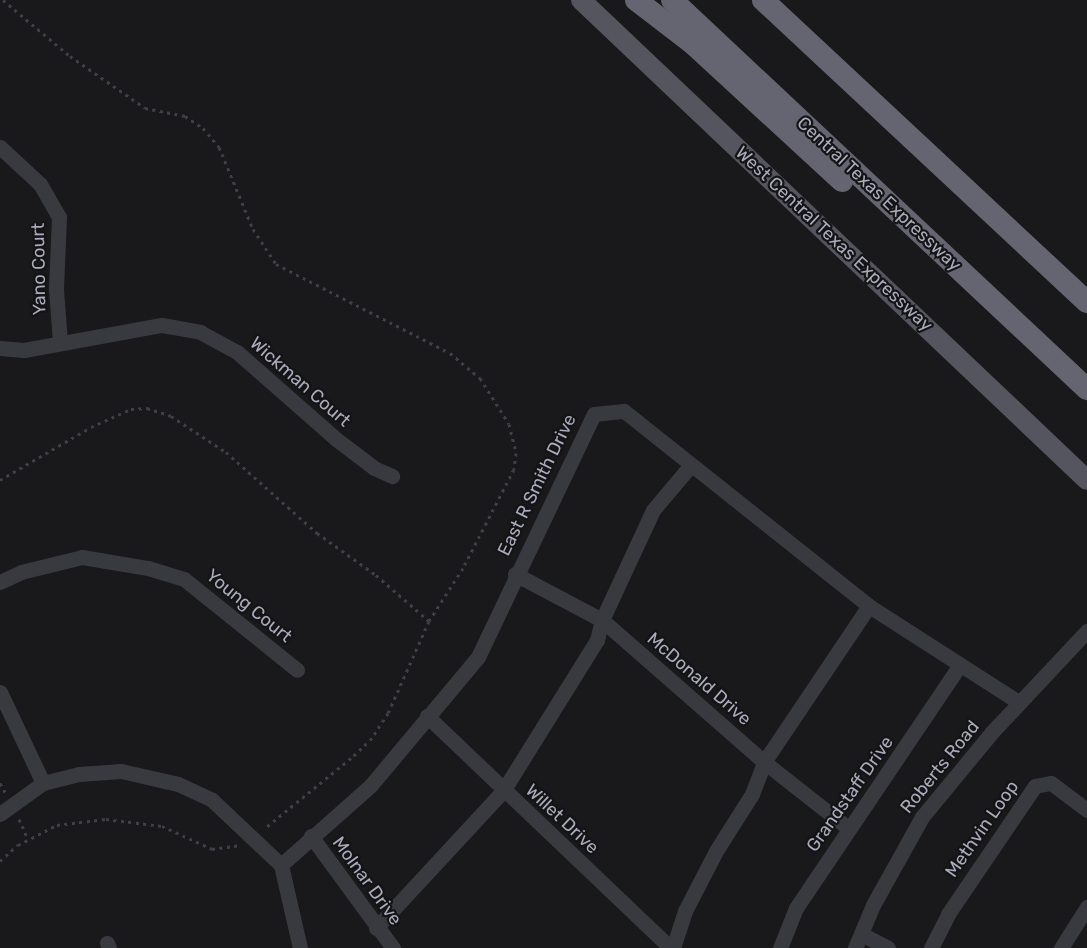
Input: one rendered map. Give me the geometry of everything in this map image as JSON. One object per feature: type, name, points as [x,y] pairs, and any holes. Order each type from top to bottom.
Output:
[{"type":"highway","points":[[636,0],[692,43],[848,186],[923,235]]},
{"type":"highway","name":"Central Texas Expressway","points":[[672,0],[1087,388]]},
{"type":"highway","points":[[767,3],[1087,302]]},
{"type":"main road","name":"West Central Texas Expressway","points":[[581,0],[1087,480]]},
{"type":"street","name":"Yano Court","points":[[0,147],[40,184],[59,217],[56,290],[60,342]]},
{"type":"street","name":"Wickman Court","points":[[0,348],[24,350],[162,325],[200,332],[237,352],[336,439],[374,468],[392,476]]},
{"type":"street","name":"East R Smith Drive","points":[[281,865],[371,785],[478,657],[515,574],[594,414],[624,411],[869,606],[959,666],[1020,703]]},
{"type":"street","points":[[376,928],[503,791],[597,640],[602,620],[653,510],[691,465]]},
{"type":"street","name":"Young Court","points":[[0,582],[21,572],[82,557],[148,568],[184,579],[297,670]]},
{"type":"street","name":"McDonald Drive","points":[[515,574],[602,620],[764,762],[847,827]]},
{"type":"street","points":[[672,948],[686,911],[716,851],[752,794],[764,762],[869,606]]},
{"type":"street","name":"Roberts Road","points":[[858,941],[922,817],[1020,703],[1087,631]]},
{"type":"street","name":"Grandstaff Drive","points":[[780,948],[796,908],[847,827],[905,750],[959,666]]},
{"type":"street","points":[[0,692],[43,783]]},
{"type":"street","name":"Willet Drive","points":[[427,716],[503,791],[672,948]]},
{"type":"street","points":[[0,814],[43,783],[79,774],[121,771],[151,776],[212,800],[254,837],[281,865],[300,948]]},
{"type":"street","name":"Methvin Loop","points":[[931,948],[948,914],[1035,786],[1051,783],[1087,810]]},
{"type":"street","name":"Molnar Drive","points":[[311,836],[376,928],[393,948]]},
{"type":"street","points":[[1061,948],[1087,907]]},
{"type":"street","points":[[858,941],[888,948]]},
{"type":"path","points":[[0,861],[18,845],[57,825],[106,819],[162,826],[212,849],[238,846],[254,837],[326,781],[372,738],[388,713],[429,621],[463,568],[514,469],[516,453],[509,424],[497,399],[480,378],[450,353],[276,264],[253,229],[219,147],[204,128],[185,116],[145,108],[70,56],[3,0]]},
{"type":"path","points":[[0,480],[91,427],[131,409],[147,408],[171,416],[226,452],[317,533],[376,575],[429,621]]}]
